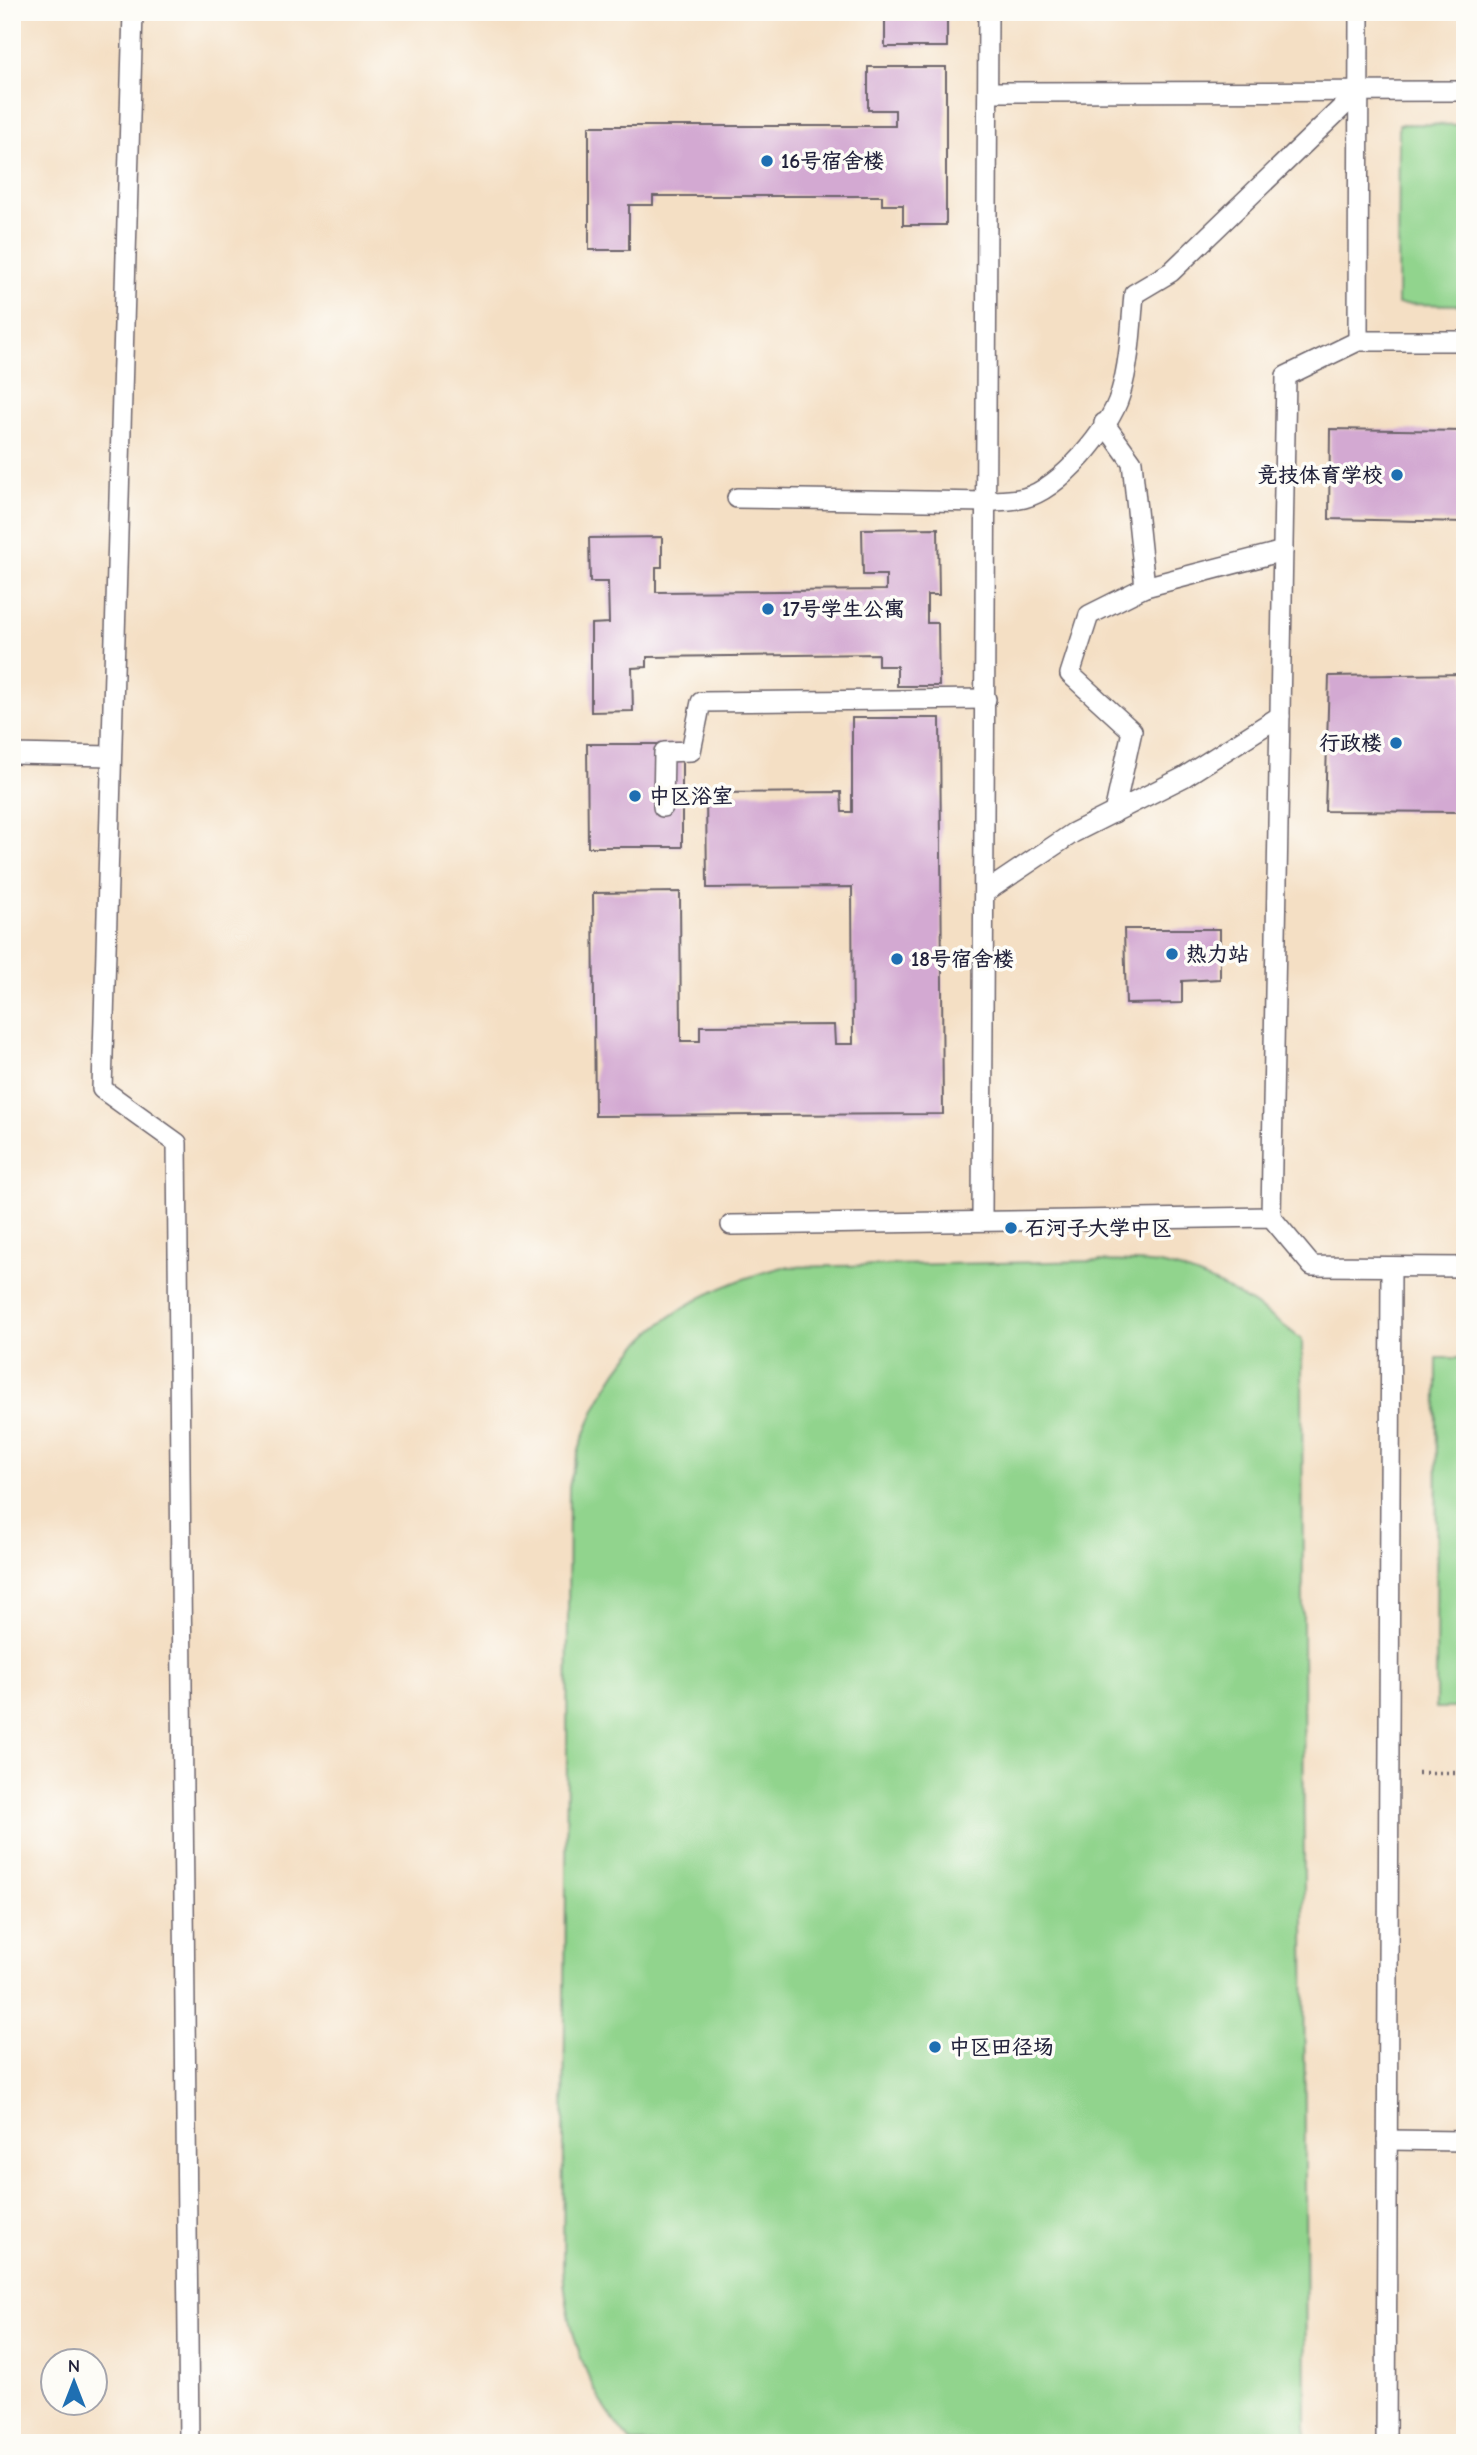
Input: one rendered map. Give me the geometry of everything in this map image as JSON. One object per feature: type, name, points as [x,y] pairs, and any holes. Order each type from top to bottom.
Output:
[{"type":"lane","points":[[133,12],[102,1089],[177,1143],[189,2443]]},
{"type":"lane","points":[[982,1219],[990,92],[988,12]]},
{"type":"lane","points":[[1358,341],[1359,12]]},
{"type":"lane","points":[[737,498],[987,502],[1026,498],[1063,476],[1104,423],[1119,398],[1129,355],[1134,294],[1171,272],[1360,90]]},
{"type":"lane","points":[[990,92],[1465,91]]},
{"type":"lane","points":[[1465,341],[1358,341],[1286,376],[1271,1217],[1312,1266],[1465,1267]]},
{"type":"lane","points":[[1104,423],[1132,461],[1145,587]]},
{"type":"lane","points":[[1114,813],[1132,731],[1070,674],[1088,615],[1145,587],[1283,551]]},
{"type":"lane","points":[[663,807],[663,752],[691,751],[701,702],[986,699]]},
{"type":"lane","points":[[984,893],[1073,833],[1184,777],[1280,716]]},
{"type":"lane","points":[[12,754],[111,756]]},
{"type":"lane","points":[[731,1225],[982,1219],[1271,1217]]},
{"type":"lane","points":[[1385,2443],[1391,1268]]},
{"type":"lane","points":[[1387,2140],[1465,2141]]},
{"type":"path","points":[[1389,1772],[1465,1773]]},
{"type":"green space","points":[[1399,124],[1465,125],[1465,305],[1398,304]]},
{"type":"green space","name":"中区田径场","points":[[1100,1261],[1165,1265],[1202,1277],[1254,1305],[1302,1340],[1306,2443],[632,2443],[603,2404],[582,2362],[570,2318],[563,2270],[569,1486],[581,1443],[597,1404],[617,1371],[641,1342],[669,1317],[702,1297],[740,1280],[783,1267]]},
{"type":"green space","points":[[1437,1358],[1465,1358],[1465,1708],[1436,1708]]},
{"type":"building","points":[[885,12],[947,12],[947,47],[885,47]]},
{"type":"building","name":"16号宿舍楼","points":[[868,67],[946,67],[946,225],[903,225],[903,205],[882,205],[882,196],[653,196],[653,205],[629,205],[629,250],[589,250],[589,126],[895,126],[895,110],[868,110]]},
{"type":"building","name":"竞技体育学校","points":[[1330,429],[1465,431],[1465,522],[1329,519]]},
{"type":"building","name":"17号学生公寓","points":[[938,528],[939,595],[927,595],[927,623],[938,623],[939,686],[897,686],[897,666],[878,666],[878,654],[647,657],[647,667],[632,668],[633,711],[591,712],[591,624],[609,623],[608,582],[590,582],[589,538],[662,537],[662,567],[656,567],[656,592],[886,590],[886,575],[863,575],[862,529]]},
{"type":"building","name":"行政楼","points":[[1465,674],[1465,812],[1325,811],[1329,676]]},
{"type":"building","name":"18号宿舍楼","points":[[852,718],[940,718],[943,1114],[595,1116],[593,893],[680,892],[681,1041],[700,1041],[700,1026],[834,1025],[835,1044],[853,1044],[852,887],[707,888],[706,793],[841,792],[842,812],[852,812]]},
{"type":"building","name":"中区浴室","points":[[587,744],[682,744],[682,847],[588,847]]},
{"type":"building","name":"热力站","points":[[1124,929],[1220,929],[1220,979],[1182,981],[1182,1003],[1126,1004]]},
{"type":"place","name":"16号宿舍楼","points":[[767,161]]},
{"type":"place","name":"竞技体育学校","points":[[1397,475]]},
{"type":"place","name":"17号学生公寓","points":[[768,609]]},
{"type":"place","name":"行政楼","points":[[1396,743]]},
{"type":"place","name":"中区浴室","points":[[635,796]]},
{"type":"place","name":"热力站","points":[[1172,954]]},
{"type":"place","name":"18号宿舍楼","points":[[897,959]]},
{"type":"place","name":"石河子大学中区","points":[[1011,1228]]},
{"type":"place","name":"中区田径场","points":[[935,2047]]}]
